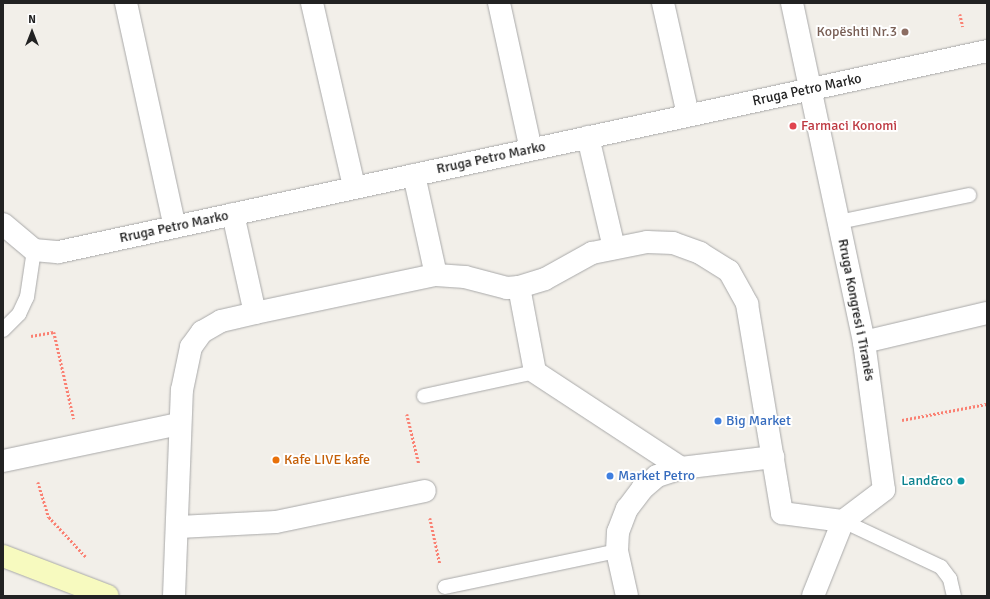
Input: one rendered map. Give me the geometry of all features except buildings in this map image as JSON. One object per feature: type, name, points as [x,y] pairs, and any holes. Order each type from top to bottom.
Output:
[{"type":"main road","points":[[3,556],[108,596]]},
{"type":"street","points":[[126,3],[175,227]]},
{"type":"street","points":[[312,3],[354,187]]},
{"type":"street","points":[[499,3],[531,150]]},
{"type":"street","points":[[664,3],[688,115]]},
{"type":"street","name":"Rruga Kongresi i Tiranës","points":[[792,3],[864,342],[884,490],[843,521]]},
{"type":"street","name":"Rruga Petro Marko","points":[[34,250],[59,252],[987,51]]},
{"type":"street","points":[[588,137],[614,248]]},
{"type":"street","points":[[414,175],[436,275]]},
{"type":"street","points":[[233,214],[255,313]]},
{"type":"street","points":[[3,224],[34,250]]},
{"type":"street","points":[[174,596],[179,527],[179,424],[191,347],[202,332],[221,321],[436,275],[465,277],[507,288],[520,287],[545,279],[592,254],[647,242],[673,243],[700,253],[729,272],[748,304],[782,513],[843,521],[813,596]]},
{"type":"street","points":[[520,287],[535,372],[681,468]]},
{"type":"street","points":[[864,342],[987,313]]},
{"type":"street","points":[[3,461],[179,424]]},
{"type":"street","points":[[627,596],[617,551],[618,532],[627,509],[657,476],[681,468],[773,457]]},
{"type":"street","points":[[179,527],[276,522],[425,492]]},
{"type":"lane","points":[[839,222],[969,195]]},
{"type":"lane","points":[[3,330],[19,314],[27,297],[34,250]]},
{"type":"lane","points":[[424,396],[535,372]]},
{"type":"lane","points":[[843,521],[941,567],[950,579],[954,596]]},
{"type":"lane","points":[[445,587],[617,551]]},
{"type":"path","points":[[960,14],[964,34]]},
{"type":"path","points":[[25,337],[54,332],[68,390]]},
{"type":"path","points":[[876,425],[987,404]]},
{"type":"path","points":[[406,408],[445,587]]},
{"type":"path","points":[[52,451],[41,464],[40,493],[49,517],[78,546],[90,565]]},
{"type":"place","name":"Kopështi Nr.3","points":[[905,32]]},
{"type":"place","name":"Farmaci Konomi","points":[[793,126]]},
{"type":"place","name":"Big Market","points":[[718,421]]},
{"type":"place","name":"Kafe LIVE kafe","points":[[276,460]]},
{"type":"place","name":"Market Petro","points":[[610,476]]},
{"type":"place","name":"Land&co","points":[[961,481]]}]
